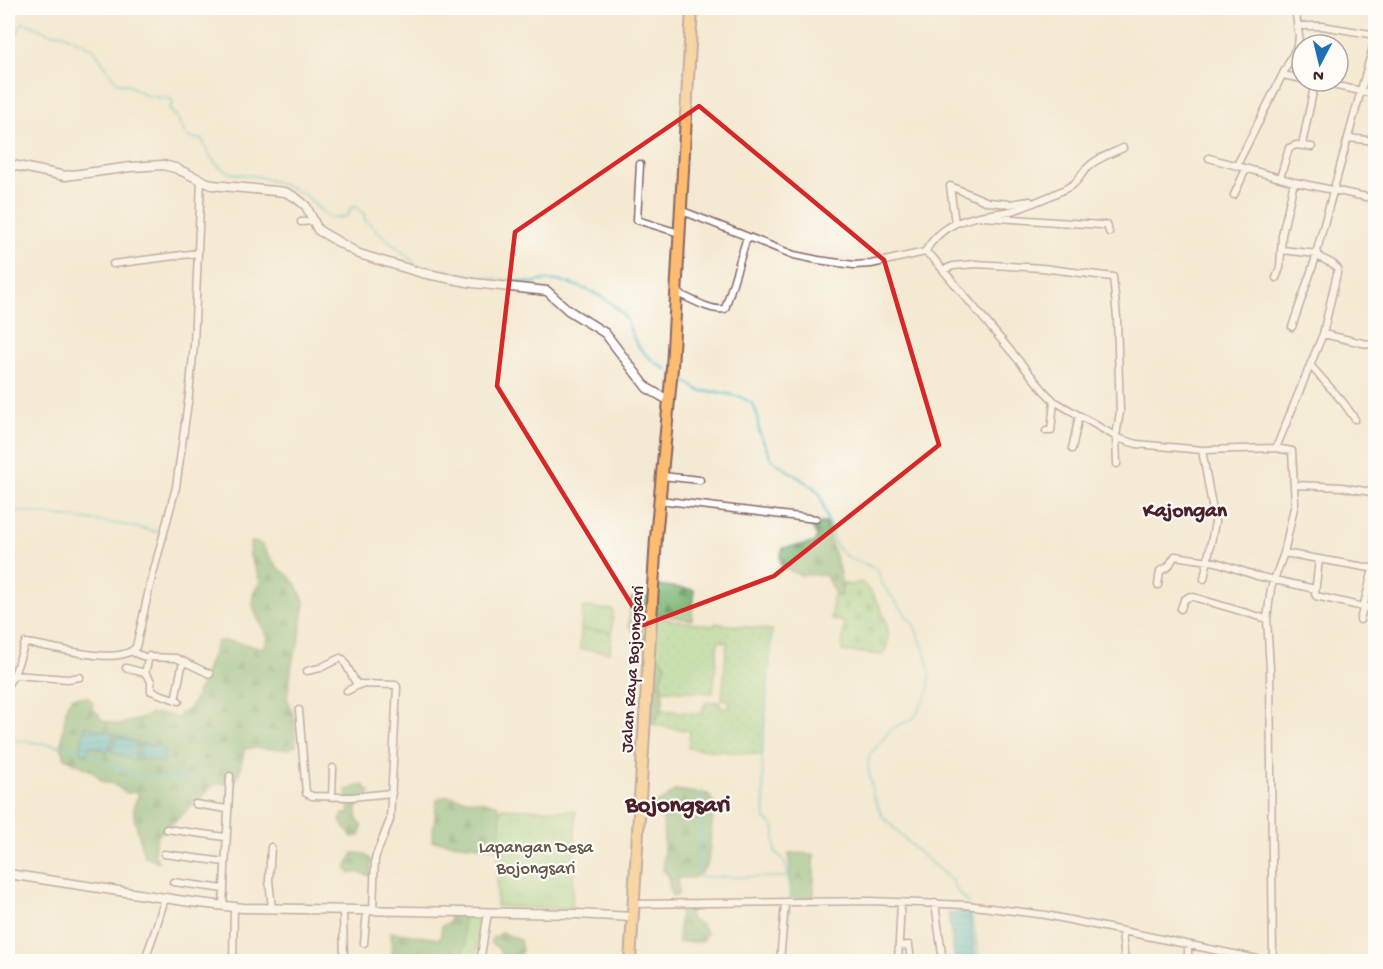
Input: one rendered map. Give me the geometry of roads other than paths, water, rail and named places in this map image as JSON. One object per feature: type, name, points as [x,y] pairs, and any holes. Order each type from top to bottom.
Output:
[{"type":"main road","name":"Jalan Raya Bojongsari","points":[[630,962],[659,500],[677,293],[692,8]]},
{"type":"street","points":[[1237,165],[1298,44],[1294,8]]},
{"type":"street","points":[[1292,327],[1317,254],[1376,35],[1322,26],[1297,26]]},
{"type":"street","points":[[1283,75],[1290,76]]},
{"type":"street","points":[[1350,88],[1376,94]]},
{"type":"street","points":[[1302,145],[1312,93]]},
{"type":"street","points":[[1348,138],[1376,141]]},
{"type":"street","points":[[1280,178],[1289,148],[1302,145],[1312,147]]},
{"type":"street","points":[[680,210],[794,255],[854,265],[879,263],[925,252],[930,242],[944,228],[955,223],[976,215],[1018,210],[1073,185],[1095,161],[1123,148]]},
{"type":"street","points":[[1209,158],[1294,182],[1376,199]]},
{"type":"street","points":[[8,164],[66,176],[163,165],[225,187],[285,192],[306,206],[311,221],[318,230],[359,254],[422,273],[473,283],[547,291],[568,310],[605,333],[647,388],[668,400]]},
{"type":"street","points":[[640,164],[637,219],[679,233]]},
{"type":"street","points":[[1234,195],[1246,169]]},
{"type":"street","points":[[8,684],[14,675],[24,643],[96,655],[122,656],[136,648],[176,487],[194,345],[201,180]]},
{"type":"street","points":[[1276,278],[1280,268],[1282,235],[1294,182]]},
{"type":"street","points":[[955,223],[950,186],[988,202],[1010,204],[1039,199]]},
{"type":"street","points":[[976,215],[986,218],[1107,225],[1109,232]]},
{"type":"street","points":[[301,222],[311,221]]},
{"type":"street","points":[[677,293],[705,305],[725,309],[747,237]]},
{"type":"street","points":[[1276,448],[1323,334],[1338,269],[1334,264],[1319,258],[1317,254],[1282,250]]},
{"type":"street","points":[[633,904],[901,902],[969,905],[1046,915],[1273,962],[1270,669],[1267,619],[1271,588],[1284,553],[1295,503],[1296,485],[1292,451],[1276,448],[1202,450],[1153,447],[1116,436],[1079,416],[1054,401],[933,258],[925,252]]},
{"type":"street","points":[[113,264],[198,253]]},
{"type":"street","points":[[943,270],[953,266],[976,264],[1042,268],[1113,277],[1117,318],[1120,412],[1116,436],[1117,464]]},
{"type":"street","points":[[1323,334],[1376,346]]},
{"type":"street","points":[[1310,365],[1355,419]]},
{"type":"street","points":[[1046,431],[1051,431],[1054,401]]},
{"type":"street","points":[[1072,449],[1079,416]]},
{"type":"street","points":[[1202,450],[1215,522],[1204,579]]},
{"type":"street","points":[[662,476],[700,480]]},
{"type":"street","points":[[1296,485],[1342,487],[1376,493]]},
{"type":"street","points":[[659,500],[816,519]]},
{"type":"street","points":[[1284,553],[1374,569],[1360,620]]},
{"type":"street","points":[[1158,585],[1160,571],[1168,567],[1173,557],[1190,557],[1315,589]]},
{"type":"street","points":[[1319,559],[1316,596],[1376,610]]},
{"type":"street","points":[[1181,609],[1184,600],[1190,596],[1267,619]]},
{"type":"street","points":[[132,652],[149,656],[171,657],[210,674]]},
{"type":"street","points":[[145,673],[149,656]]},
{"type":"street","points":[[307,671],[320,668],[340,658],[343,659],[357,685]]},
{"type":"street","points":[[126,668],[145,673],[151,681],[151,691],[177,700],[183,661]]},
{"type":"street","points":[[14,675],[68,679],[80,677]]},
{"type":"street","points":[[347,691],[357,685],[396,685],[397,687],[390,820],[375,858],[370,911],[364,943]]},
{"type":"street","points":[[299,710],[306,794],[351,797],[392,793]]},
{"type":"street","points":[[332,797],[333,768]]},
{"type":"street","points":[[223,906],[230,776]]},
{"type":"street","points":[[195,804],[227,809]]},
{"type":"street","points":[[166,829],[225,837]]},
{"type":"street","points":[[271,847],[269,880],[272,909]]},
{"type":"street","points":[[164,854],[225,862]]},
{"type":"street","points":[[8,874],[234,907],[632,917]]},
{"type":"street","points":[[173,882],[224,889]]},
{"type":"street","points":[[144,962],[165,898]]},
{"type":"street","points":[[898,962],[901,902]]},
{"type":"street","points":[[780,962],[788,903]]},
{"type":"street","points":[[935,903],[943,962]]},
{"type":"street","points":[[233,962],[234,907]]},
{"type":"street","points":[[343,911],[344,962]]},
{"type":"street","points":[[480,962],[488,912]]},
{"type":"street","points":[[1122,932],[1125,962]]},
{"type":"street","points":[[899,946],[909,945],[911,962]]},
{"type":"street","points":[[1188,945],[1188,962]]},
{"type":"water","points":[[85,726],[114,734],[108,752],[90,745],[87,755],[80,751]]},
{"type":"water","points":[[117,735],[138,744],[134,761],[111,751]]},
{"type":"water","points":[[141,743],[164,748],[164,762],[139,759]]},
{"type":"water","points":[[969,911],[976,961],[955,961],[948,914]]},
{"type":"waterway","points":[[8,39],[14,40],[23,22],[49,33],[63,34],[94,49],[116,82],[126,84],[148,96],[171,99],[173,102],[169,109],[176,116],[187,137],[203,140],[211,157],[220,167],[230,173],[264,178],[286,186],[306,196],[330,217],[341,218],[348,215],[350,209],[356,206],[364,214],[365,220],[418,266],[471,276],[533,283],[543,281],[566,283],[602,297],[622,313],[640,349],[653,361],[668,370]]},
{"type":"waterway","points":[[676,375],[700,391],[741,397],[753,404],[757,414],[759,432],[772,460],[820,494],[837,548],[847,557],[877,569],[882,584],[914,625],[930,671],[929,691],[914,718],[891,729],[869,756],[868,768],[873,795],[882,816],[951,880],[968,903]]},
{"type":"waterway","points":[[8,511],[125,525],[157,532]]},
{"type":"waterway","points":[[772,633],[762,759],[765,819],[775,830],[775,852],[782,858],[788,880],[789,908],[784,962]]},
{"type":"waterway","points":[[8,739],[82,749]]},
{"type":"waterway","points":[[87,751],[134,775],[191,779]]},
{"type":"waterway","points":[[702,790],[698,877],[788,877]]},
{"type":"waterway","points":[[970,908],[980,962]]},
{"type":"district","name":"Kajongan","points":[[1185,509]]},
{"type":"district","name":"Bojongsari","points":[[678,803]]},
{"type":"park label","name":"Lapangan Desa Bojongsari","points":[[536,856]]}]
